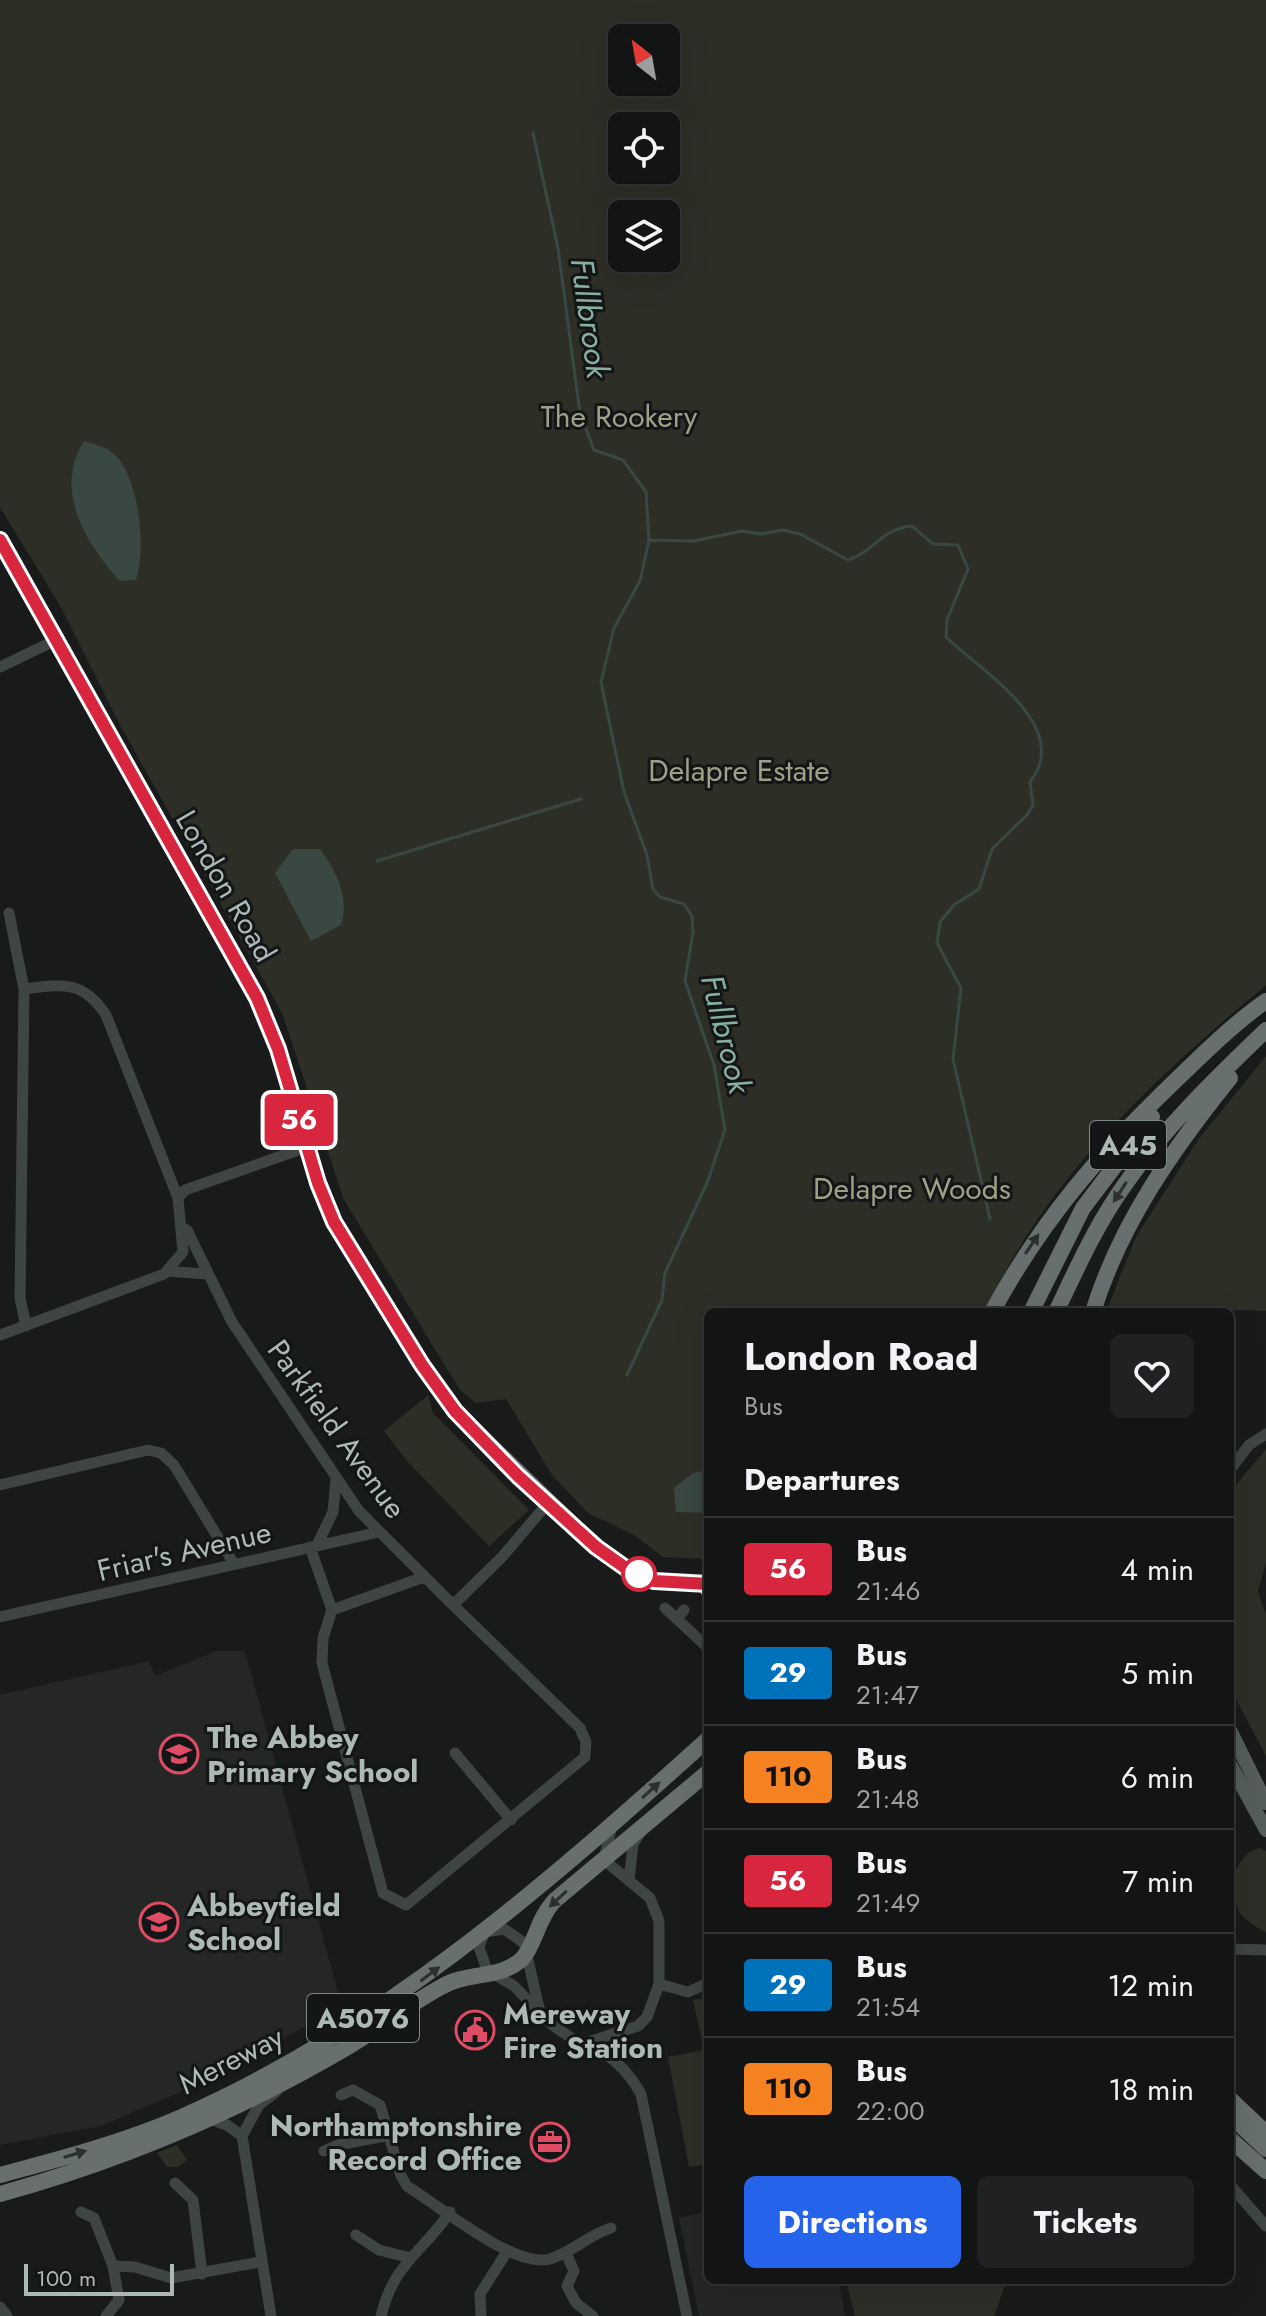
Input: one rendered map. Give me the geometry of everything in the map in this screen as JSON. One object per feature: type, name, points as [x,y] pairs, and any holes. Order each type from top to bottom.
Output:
[{"type":"highway","name":"London Road","points":[[0,540],[257,998],[278,1049],[307,1147],[334,1222],[422,1365],[455,1411],[596,1547],[627,1569],[654,1581],[704,1585]]},
{"type":"highway","points":[[994,1308],[1028,1248],[1097,1158],[1186,1070],[1266,1001]]},
{"type":"highway","name":"A45","points":[[1033,1308],[1083,1208],[1141,1129],[1199,1069],[1266,1010]]},
{"type":"highway","points":[[1094,1308],[1114,1252],[1156,1177],[1198,1117],[1266,1032]]},
{"type":"highway","name":"A45","points":[[1058,1308],[1101,1221],[1158,1140],[1266,1032]]},
{"type":"highway","name":"Mereway","points":[[0,2175],[116,2142],[217,2101],[342,2031],[419,1982],[485,1932],[704,1743]]},
{"type":"highway","points":[[529,1950],[546,1910],[704,1775]]},
{"type":"highway","name":"Mereway","points":[[0,2194],[104,2162],[209,2119],[351,2045],[451,1981],[493,1974],[511,1967],[529,1950]]},
{"type":"highway","points":[[1234,2103],[1266,2133]]},
{"type":"highway","points":[[1234,2119],[1266,2149]]},
{"type":"highway","points":[[1234,2143],[1266,2171]]},
{"type":"main road","points":[[1234,1738],[1266,1803]]},
{"type":"main road","points":[[1234,1771],[1266,1830]]},
{"type":"street","points":[[0,667],[58,639]]},
{"type":"street","points":[[9,913],[24,989],[20,1298],[26,1326]]},
{"type":"street","points":[[24,989],[82,989],[96,999],[106,1015],[178,1198],[183,1252],[167,1271]]},
{"type":"street","points":[[178,1198],[185,1190],[307,1147]]},
{"type":"street","name":"Parkfield Avenue","points":[[182,1228],[187,1230],[232,1322],[335,1477],[379,1532],[580,1728],[586,1742],[585,1757],[412,1902],[399,1903],[383,1893],[322,1663],[323,1638],[332,1610]]},
{"type":"street","points":[[0,1335],[167,1271],[206,1274]]},
{"type":"street","points":[[1234,1465],[1249,1445],[1266,1434]]},
{"type":"street","points":[[0,1485],[148,1450],[161,1453],[174,1465],[234,1564]]},
{"type":"street","points":[[335,1477],[333,1512],[314,1546],[332,1610],[424,1577]]},
{"type":"street","points":[[453,1605],[502,1557],[548,1503]]},
{"type":"street","name":"Friar's Avenue","points":[[0,1617],[379,1532]]},
{"type":"street","points":[[665,1608],[680,1615],[704,1643]]},
{"type":"street","points":[[455,1753],[511,1820]]},
{"type":"street","points":[[629,1881],[633,1844],[654,1817]]},
{"type":"street","points":[[585,2043],[638,2026],[647,2017],[659,1984],[662,1942],[659,1921],[650,1898],[604,1860],[612,1824]]},
{"type":"street","points":[[540,2012],[529,1950],[513,1932],[504,1929],[485,1932],[480,1956],[493,1974],[514,1986],[551,2024],[574,2040],[608,2053],[630,2074],[641,2094],[687,2316]]},
{"type":"street","points":[[1234,1949],[1266,1950]]},
{"type":"street","points":[[659,1984],[688,1992],[704,1985]]},
{"type":"street","points":[[271,2316],[242,2136],[259,2105],[309,2067]]},
{"type":"street","points":[[341,2095],[353,2090],[380,2105],[401,2176],[407,2186],[450,2212],[506,2253],[545,2260],[566,2253],[592,2234],[611,2228]]},
{"type":"street","points":[[209,2119],[227,2125],[242,2136]]},
{"type":"street","points":[[324,2151],[338,2145],[390,2138],[431,2127]]},
{"type":"street","points":[[175,2183],[193,2200],[202,2274]]},
{"type":"street","points":[[1234,2190],[1266,2226]]},
{"type":"street","points":[[81,2212],[94,2218],[113,2266],[119,2300],[106,2316]]},
{"type":"street","points":[[381,2316],[390,2284],[435,2234],[450,2212]]},
{"type":"street","points":[[356,2235],[379,2250],[411,2258]]},
{"type":"street","points":[[481,2316],[480,2294],[506,2253]]},
{"type":"street","points":[[566,2253],[574,2271],[567,2286],[576,2303],[593,2316]]},
{"type":"street","points":[[113,2266],[135,2267],[171,2278],[260,2262]]},
{"type":"street","points":[[0,2307],[7,2316]]},
{"type":"shaded area","points":[[84,441],[113,453],[129,478],[135,495],[140,533],[136,580],[120,581],[85,533],[78,516],[72,478],[75,460]]},
{"type":"shaded area","points":[[293,849],[320,849],[336,875],[343,894],[341,925],[311,941],[275,873]]},
{"type":"shaded area","points":[[704,1471],[704,1513],[676,1512],[674,1488],[693,1473]]},
{"type":"shaded area","name":"Abbeyfield School","points":[[216,1651],[245,1651],[341,2004],[299,2030],[178,2093],[101,2126],[0,2145],[0,1695],[149,1661],[155,1676]]},
{"type":"shaded area","points":[[704,2212],[704,2284],[840,2284],[845,2316],[699,2316],[679,2218]]},
{"type":"green space","name":"Delapre Estate","points":[[0,0],[1266,0],[1266,985],[1184,1056],[1106,1133],[1038,1218],[988,1308],[704,1308],[704,1559],[663,1557],[634,1535],[588,1513],[552,1475],[506,1399],[476,1403],[460,1390],[344,1200],[282,1013],[121,727],[62,609],[0,507]]},
{"type":"green space","points":[[1266,1056],[1266,1311],[1108,1308],[1136,1237],[1198,1140]]},
{"type":"green space","points":[[428,1395],[433,1413],[529,1510],[489,1546],[408,1462],[384,1431]]},
{"type":"green space","points":[[1266,1449],[1266,1562],[1258,1592],[1266,1614],[1266,1756],[1234,1696],[1234,1487]]},
{"type":"green space","points":[[1260,1848],[1266,1851],[1266,1932],[1242,1915],[1234,1899],[1236,1872],[1251,1851]]},
{"type":"green space","points":[[704,1998],[704,2050],[693,2000]]},
{"type":"green space","points":[[704,2050],[704,2165],[689,2167],[668,2057]]},
{"type":"green space","points":[[177,2145],[187,2160],[178,2167],[167,2167],[157,2153]]},
{"type":"green space","points":[[847,2284],[1006,2284],[994,2316],[855,2316]]},
{"type":"waterway","name":"Fullbrook","points":[[533,133],[558,248],[580,413],[594,450],[623,460],[646,492],[649,540],[640,581],[614,628],[601,682],[624,792],[647,855],[653,889],[660,897],[684,904],[692,916],[693,932],[685,981],[714,1065],[725,1130],[707,1183],[665,1273],[662,1300],[627,1375]]},
{"type":"waterway","points":[[650,540],[694,541],[742,531],[761,534],[783,530],[800,534],[848,560],[892,531],[912,526],[933,544],[958,545],[968,569],[947,620],[946,637],[1018,701],[1032,720],[1040,740],[1040,761],[1030,782],[1033,805],[1027,815],[992,849],[979,889],[954,905],[940,922],[937,943],[961,988],[953,1059],[990,1219]]},
{"type":"waterway","points":[[377,861],[581,799]]},
{"type":"bus line","name":"56","points":[[0,540],[257,998],[278,1049],[318,1183],[334,1222],[422,1365],[455,1411],[490,1449],[596,1547],[627,1569],[654,1581],[704,1584]]},
{"type":"place","name":"The Abbey Primary School","points":[[179,1754]]},
{"type":"place","name":"Abbeyfield School","points":[[159,1922]]},
{"type":"place","name":"Mereway Fire Station","points":[[475,2030]]},
{"type":"place","name":"Northamptonshire Record Office","points":[[550,2142]]},
{"type":"park label","name":"The Rookery","points":[[619,416]]},
{"type":"park label","name":"Delapre Woods","points":[[912,1188]]}]
